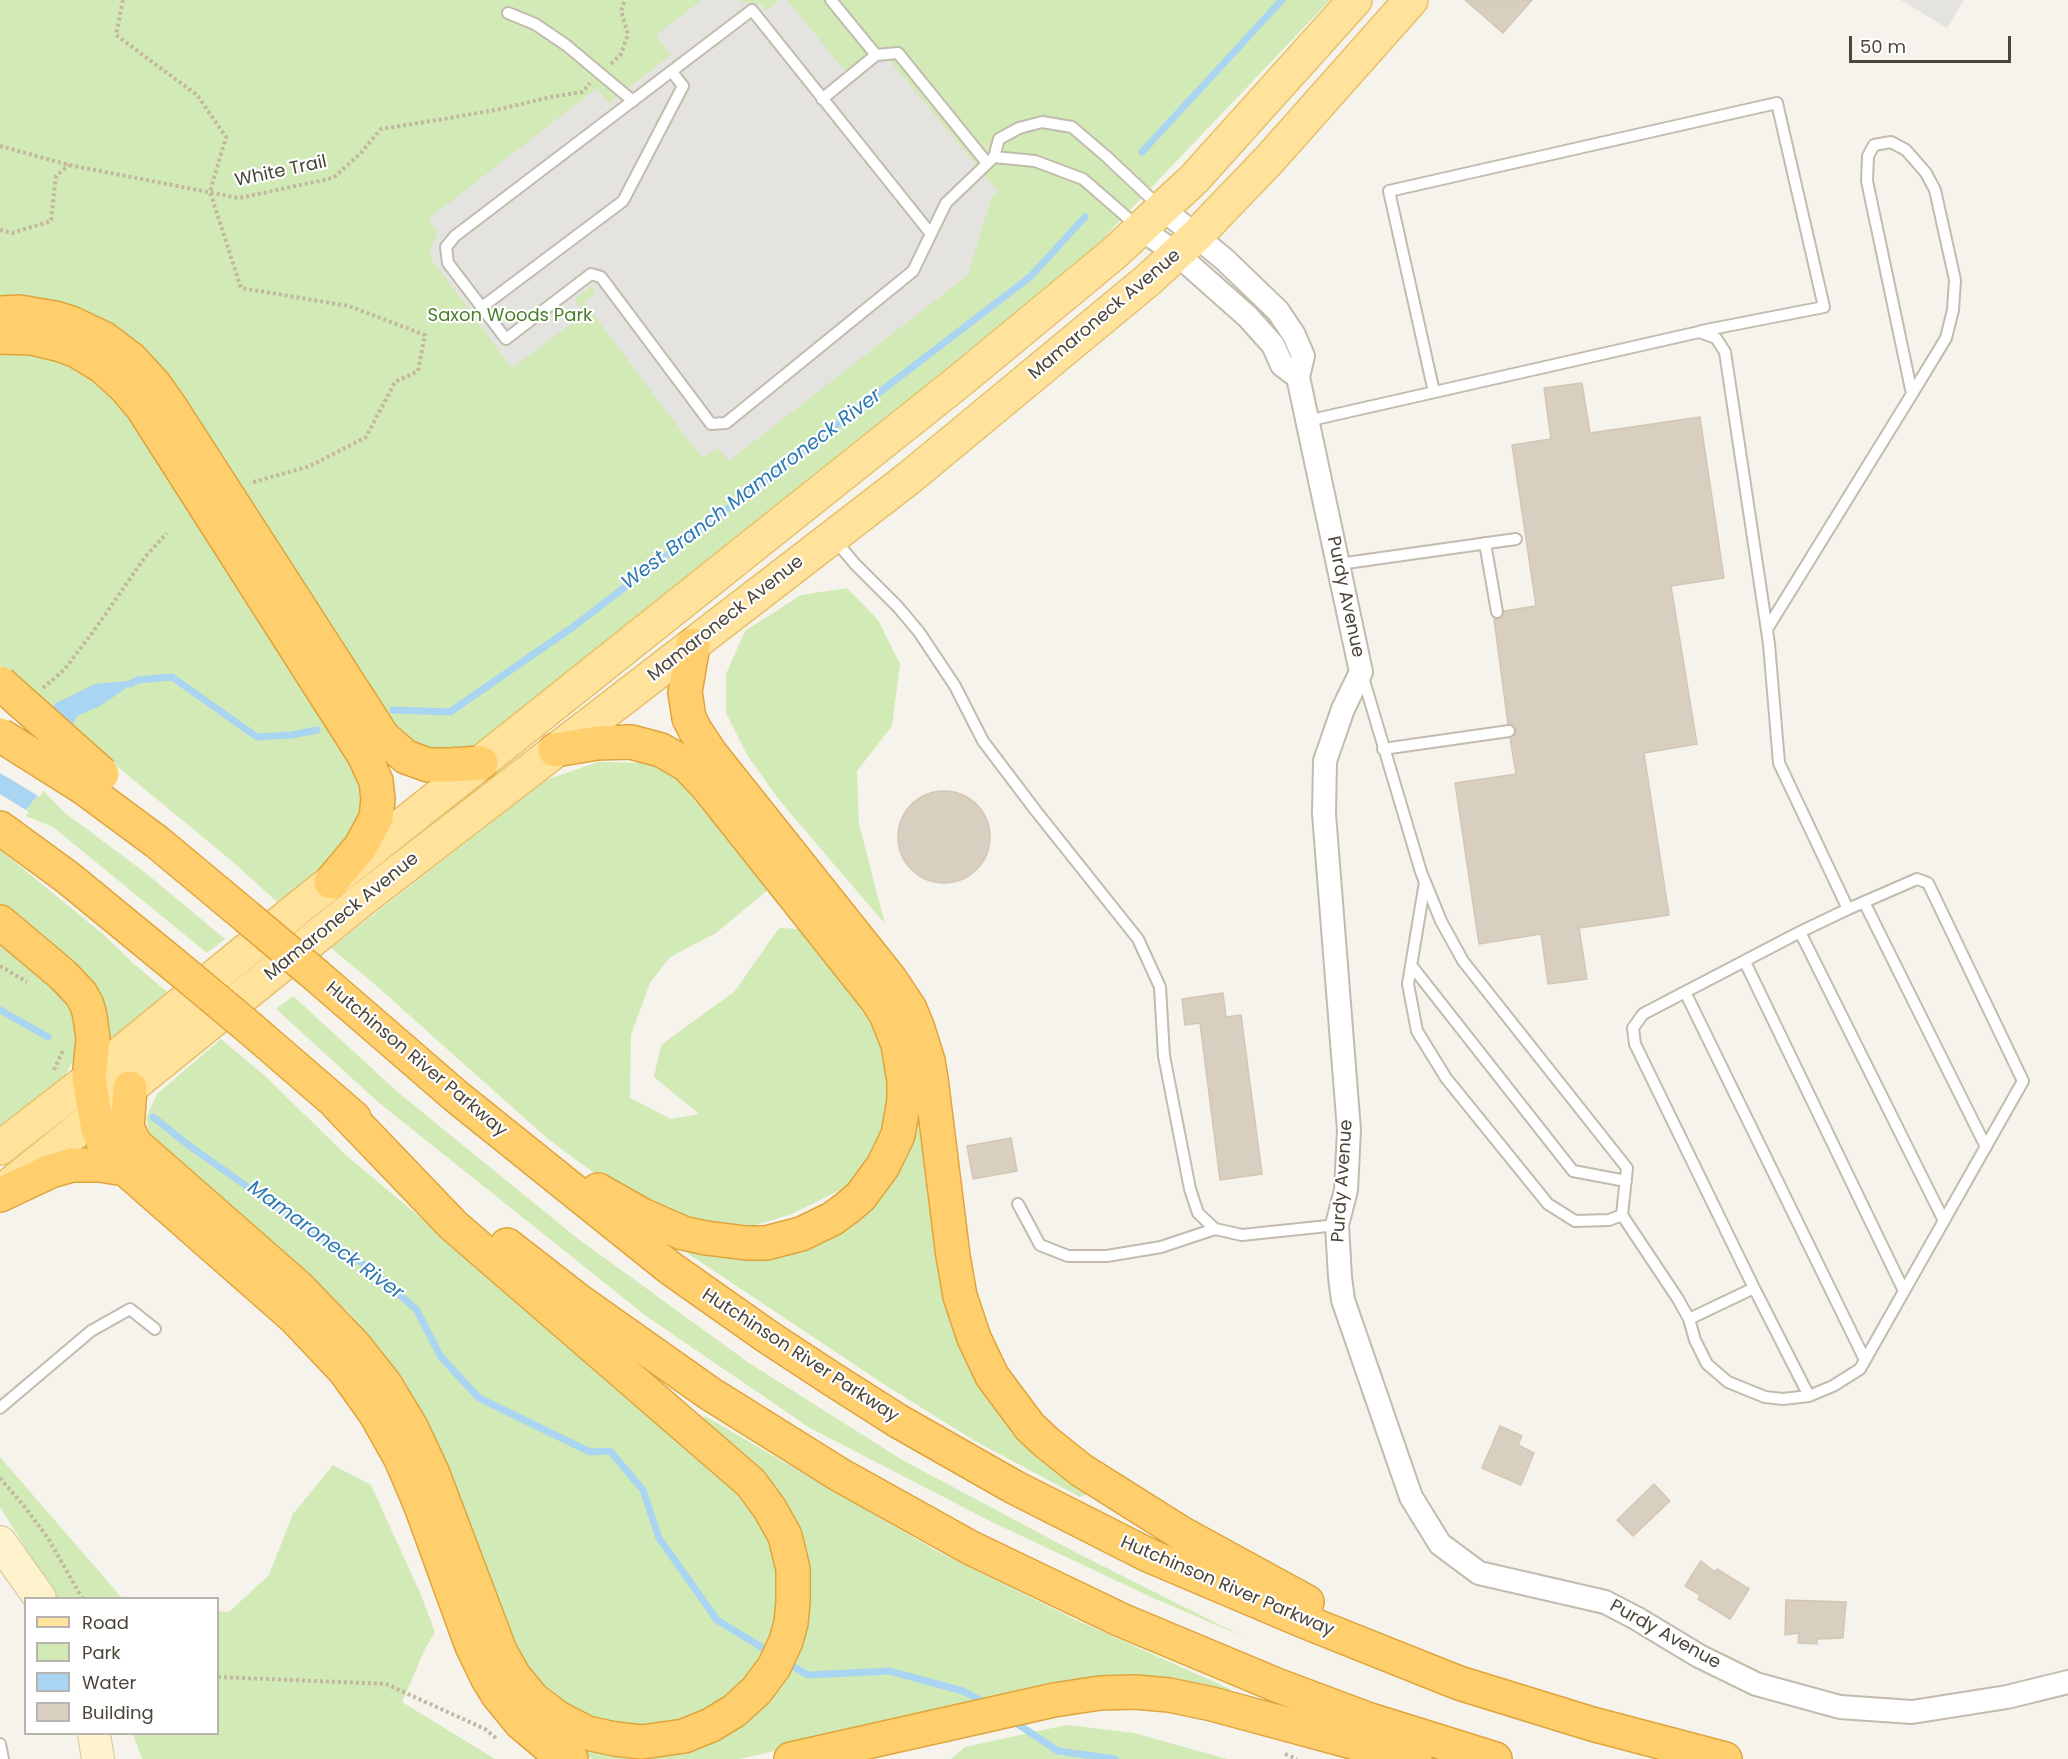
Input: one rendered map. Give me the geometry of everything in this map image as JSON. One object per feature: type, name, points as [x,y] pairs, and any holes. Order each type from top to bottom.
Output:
[{"type":"highway","points":[[0,313],[19,312],[71,323],[104,338],[131,359],[155,385],[171,408],[382,737],[406,757],[422,763],[450,765],[482,763]]},
{"type":"highway","points":[[0,337],[32,338],[69,348],[103,367],[125,387],[142,407],[364,755],[376,781],[378,799],[375,818],[367,837],[331,882]]},
{"type":"highway","points":[[693,645],[685,692],[689,718],[695,730],[711,754],[890,979],[910,1009],[923,1042],[929,1070],[960,1296],[982,1358],[1010,1401],[1030,1427],[1063,1457],[1137,1507],[1220,1556],[1460,1683]]},
{"type":"highway","points":[[0,683],[93,781]]},
{"type":"highway","points":[[0,735],[93,781]]},
{"type":"highway","points":[[458,1097],[628,1209],[683,1233],[746,1243],[766,1243],[801,1234],[832,1219],[854,1202],[874,1180],[897,1135],[904,1100],[904,1081],[898,1044],[886,1014],[707,786],[675,756],[646,745],[615,742],[555,750]]},
{"type":"highway","name":"Hutchinson River Parkway","points":[[93,781],[458,1097],[670,1268],[776,1342],[925,1437],[1014,1487],[1148,1555],[1306,1622],[1460,1683],[1592,1724],[1725,1759]]},
{"type":"highway","points":[[0,828],[96,899],[337,1104],[579,1302],[709,1393],[857,1484],[981,1553],[1050,1587],[1150,1633],[1279,1686],[1359,1716],[1495,1759]]},
{"type":"highway","points":[[0,922],[63,975],[81,994],[87,1005],[93,1028],[89,1079],[95,1115],[101,1139],[106,1148],[125,1169],[294,1317],[328,1350],[351,1377],[401,1459],[421,1506],[472,1646],[488,1679],[521,1723],[547,1745],[571,1759]]},
{"type":"highway","points":[[130,1088],[127,1127],[135,1144],[298,1287],[349,1339],[385,1384],[411,1427],[434,1474],[500,1651],[514,1676],[533,1699],[558,1718],[587,1733],[642,1742],[671,1739],[698,1731],[734,1711],[756,1691],[774,1667],[788,1633],[793,1610],[793,1569],[785,1536],[770,1509],[751,1483],[453,1225],[337,1104]]},
{"type":"highway","points":[[0,1194],[51,1171],[72,1165],[100,1165],[125,1169]]},
{"type":"highway","points":[[791,1759],[1054,1700],[1119,1692],[1169,1695],[1212,1704],[1415,1759]]},
{"type":"main road","name":"Mamaroneck Avenue","points":[[0,1148],[962,380],[1112,255],[1194,179],[1355,0]]},
{"type":"main road","name":"Mamaroneck Avenue","points":[[0,1194],[332,924],[974,426],[1186,245],[1269,160],[1411,0]]},
{"type":"street","name":"Purdy Avenue","points":[[1152,219],[1186,245],[1273,345],[1282,365],[1298,377],[1339,564],[1361,672],[1343,709],[1325,762],[1324,814],[1349,1130],[1346,1190],[1337,1225],[1340,1277],[1343,1300],[1411,1497],[1440,1544],[1479,1573],[1605,1602],[1699,1656],[1756,1684],[1840,1707],[1912,1712],[2007,1697],[2068,1682]]},
{"type":"street","points":[[0,1542],[39,1597]]},
{"type":"street","points":[[94,1735],[98,1759]]},
{"type":"lane","points":[[831,0],[876,55]]},
{"type":"lane","points":[[931,234],[752,10],[455,236],[446,247],[448,263],[506,339],[591,274],[601,277],[711,424],[726,423],[913,272],[946,203],[991,160],[999,138],[1019,128],[1042,122],[1072,127],[1107,157],[1152,219]]},
{"type":"lane","points":[[508,13],[535,24],[566,45],[633,101]]},
{"type":"lane","points":[[822,99],[876,55],[898,53],[991,160],[1035,161],[1083,179],[1152,219]]},
{"type":"lane","points":[[482,307],[623,201],[683,86],[672,72]]},
{"type":"lane","points":[[1307,421],[1699,332],[1824,308],[1778,103],[1389,191],[1434,392]]},
{"type":"lane","points":[[1767,629],[1912,394],[1946,338],[1953,310],[1955,280],[1935,190],[1926,173],[1906,150],[1891,142],[1874,145],[1868,156],[1867,181],[1912,394]]},
{"type":"lane","points":[[1699,332],[1716,338],[1725,352],[1767,629],[1779,763],[1848,909]]},
{"type":"lane","points":[[832,536],[919,632],[955,686],[983,741],[1138,939],[1160,987],[1164,1056],[1190,1189],[1198,1213],[1215,1229]]},
{"type":"lane","points":[[1339,564],[1516,539]]},
{"type":"lane","points":[[1485,543],[1497,612]]},
{"type":"lane","points":[[1361,672],[1425,882],[1441,921],[1463,961],[1627,1168],[1622,1215],[1678,1299],[1689,1319],[1695,1340],[1707,1364],[1728,1382],[1766,1397],[1783,1399],[1809,1396],[1833,1386],[1860,1370],[2023,1081],[1928,883],[1917,879],[1800,932],[1643,1014],[1633,1028],[1635,1044],[1809,1396]]},
{"type":"lane","points":[[1383,749],[1509,731]]},
{"type":"lane","points":[[1425,882],[1408,984],[1417,1031],[1446,1078],[1548,1204],[1575,1221],[1609,1220],[1622,1215]]},
{"type":"lane","points":[[1864,902],[1986,1147]]},
{"type":"lane","points":[[1800,932],[1944,1221]]},
{"type":"lane","points":[[1744,962],[1904,1291]]},
{"type":"lane","points":[[1412,965],[1573,1171],[1626,1181]]},
{"type":"lane","points":[[1686,992],[1865,1360]]},
{"type":"lane","points":[[1018,1204],[1040,1245],[1068,1256],[1107,1256],[1161,1246],[1215,1229],[1242,1235],[1337,1225]]},
{"type":"lane","points":[[1689,1319],[1754,1288]]},
{"type":"lane","points":[[0,1408],[91,1331],[130,1309],[155,1329]]},
{"type":"lane","points":[[0,1744],[3,1759]]},
{"type":"path","points":[[123,0],[116,35],[197,95],[226,137],[210,192],[241,288],[349,306],[424,335],[418,371],[395,382],[366,437],[310,466],[250,483]]},
{"type":"path","name":"White Trail","points":[[0,146],[69,165],[239,198],[333,178],[359,155],[381,129],[444,120],[582,92],[621,54],[628,34],[621,11],[625,0]]},
{"type":"path","points":[[0,230],[12,233],[51,221],[56,177],[69,165]]},
{"type":"path","points":[[40,691],[64,670],[145,557],[167,533]]},
{"type":"path","points":[[0,966],[29,983]]},
{"type":"path","points":[[47,1077],[54,1071],[66,1042]]},
{"type":"path","points":[[0,1478],[48,1538],[81,1597]]},
{"type":"path","points":[[219,1677],[386,1684],[485,1729],[503,1744]]},
{"type":"green space","name":"Saxon Woods Park","points":[[0,0],[1330,0],[1088,254],[965,359],[433,781],[199,426],[0,307]]},
{"type":"green space","points":[[0,351],[42,351],[105,381],[360,779],[362,807],[349,843],[325,868],[278,903],[233,862],[113,763],[0,665]]},
{"type":"green space","points":[[847,588],[878,620],[900,664],[892,726],[857,771],[859,824],[885,924],[780,801],[747,755],[726,713],[726,674],[745,631],[801,595]]},
{"type":"green space","points":[[598,762],[655,763],[692,789],[768,890],[716,933],[670,957],[650,983],[631,1035],[630,1098],[671,1119],[699,1114],[654,1077],[661,1045],[735,991],[779,928],[800,929],[867,1010],[888,1048],[893,1099],[874,1155],[848,1186],[792,1214],[756,1225],[700,1223],[617,1190],[548,1139],[331,948],[546,780]]},
{"type":"green space","points":[[42,789],[64,812],[147,874],[225,939],[207,953],[53,827],[23,815]]},
{"type":"green space","points":[[0,850],[103,934],[172,996],[108,1043],[0,911]]},
{"type":"green space","points":[[0,940],[18,953],[78,1012],[80,1049],[60,1084],[0,1130]]},
{"type":"green space","points":[[293,996],[400,1094],[577,1238],[749,1363],[904,1461],[1077,1553],[1242,1636],[1151,1597],[992,1522],[810,1428],[646,1316],[378,1102],[276,1009]]},
{"type":"green space","points":[[221,1039],[265,1076],[347,1156],[699,1451],[755,1506],[781,1571],[775,1629],[761,1661],[744,1685],[711,1709],[655,1727],[597,1723],[553,1699],[519,1661],[490,1595],[454,1481],[400,1374],[349,1313],[151,1139],[146,1118],[157,1094]]},
{"type":"green space","points":[[915,1111],[926,1112],[977,1363],[1094,1491],[1080,1497],[975,1441],[882,1383],[681,1249],[686,1241],[838,1230]]},
{"type":"green space","points":[[705,1416],[935,1550],[1074,1619],[1230,1689],[1229,1696],[936,1714],[740,1759],[593,1759],[567,1746],[754,1710],[803,1547],[700,1423]]},
{"type":"green space","points":[[0,1457],[121,1597],[56,1597],[0,1507]]},
{"type":"green space","points":[[333,1465],[371,1485],[421,1595],[435,1632],[402,1702],[495,1759],[142,1759],[133,1735],[219,1735],[219,1611],[229,1612],[269,1575],[293,1514]]},
{"type":"green space","points":[[1066,1725],[1134,1733],[1227,1759],[951,1759],[965,1747]]},
{"type":"shaded area","points":[[702,0],[740,0],[762,4],[765,11],[780,0],[787,0],[854,82],[886,56],[998,191],[992,196],[968,275],[729,461],[717,448],[702,458],[584,302],[595,294],[593,288],[590,287],[575,299],[584,314],[512,368],[432,260],[429,250],[437,237],[437,231],[428,219],[597,88],[609,103],[671,55],[656,35]]},
{"type":"shaded area","points":[[1901,0],[1964,0],[1947,28]]},
{"type":"water","points":[[138,680],[100,706],[77,716],[42,789],[0,846],[0,757],[56,703],[95,684]]},
{"type":"pier","points":[[48,707],[74,730],[40,797],[0,773],[0,753]]},
{"type":"pier","points":[[0,794],[29,812],[0,849]]},
{"type":"building","points":[[1465,0],[1532,0],[1503,33]]},
{"type":"building","points":[[1582,383],[1590,433],[1700,417],[1724,578],[1671,586],[1697,744],[1644,753],[1669,915],[1579,928],[1587,979],[1548,984],[1541,934],[1479,944],[1455,783],[1516,774],[1510,738],[1516,734],[1516,729],[1512,724],[1508,724],[1494,619],[1501,618],[1504,611],[1536,606],[1512,445],[1551,439],[1544,388]]},
{"type":"building","points":[[944,791],[962,794],[977,804],[987,819],[990,837],[987,855],[977,870],[962,880],[944,883],[926,880],[911,870],[901,855],[898,837],[901,819],[911,804],[926,794]]},
{"type":"building","points":[[1223,993],[1226,1017],[1241,1015],[1262,1174],[1220,1180],[1200,1023],[1185,1025],[1182,999]]},
{"type":"building","points":[[1011,1138],[1017,1171],[973,1179],[967,1146]]},
{"type":"building","points":[[1500,1426],[1522,1436],[1518,1445],[1534,1453],[1521,1485],[1482,1468]]},
{"type":"building","points":[[1654,1484],[1670,1501],[1633,1536],[1617,1520]]},
{"type":"building","points":[[1701,1561],[1715,1572],[1717,1569],[1749,1589],[1730,1619],[1698,1599],[1700,1595],[1685,1586]]},
{"type":"building","points":[[1786,1600],[1846,1602],[1843,1638],[1817,1639],[1817,1644],[1798,1643],[1799,1633],[1785,1635]]},
{"type":"waterway","name":"West Branch Mamaroneck River","points":[[1142,152],[1282,0]]},
{"type":"waterway","name":"West Branch Mamaroneck River","points":[[393,710],[450,712],[573,627],[1030,277],[1085,217]]},
{"type":"waterway","name":"West Branch Mamaroneck River","points":[[130,684],[138,680],[172,677],[257,737],[291,735],[317,730]]},
{"type":"waterway","name":"Mamaroneck River","points":[[0,1010],[48,1037]]},
{"type":"waterway","name":"Mamaroneck River","points":[[153,1117],[276,1207],[368,1267],[416,1309],[441,1357],[479,1398],[590,1452],[610,1451],[643,1490],[659,1538],[717,1620],[771,1653]]},
{"type":"waterway","name":"Mamaroneck River","points":[[785,1662],[808,1675],[889,1671],[963,1691],[986,1703]]},
{"type":"waterway","name":"Mamaroneck River","points":[[1013,1721],[1058,1751],[1115,1759]]}]
